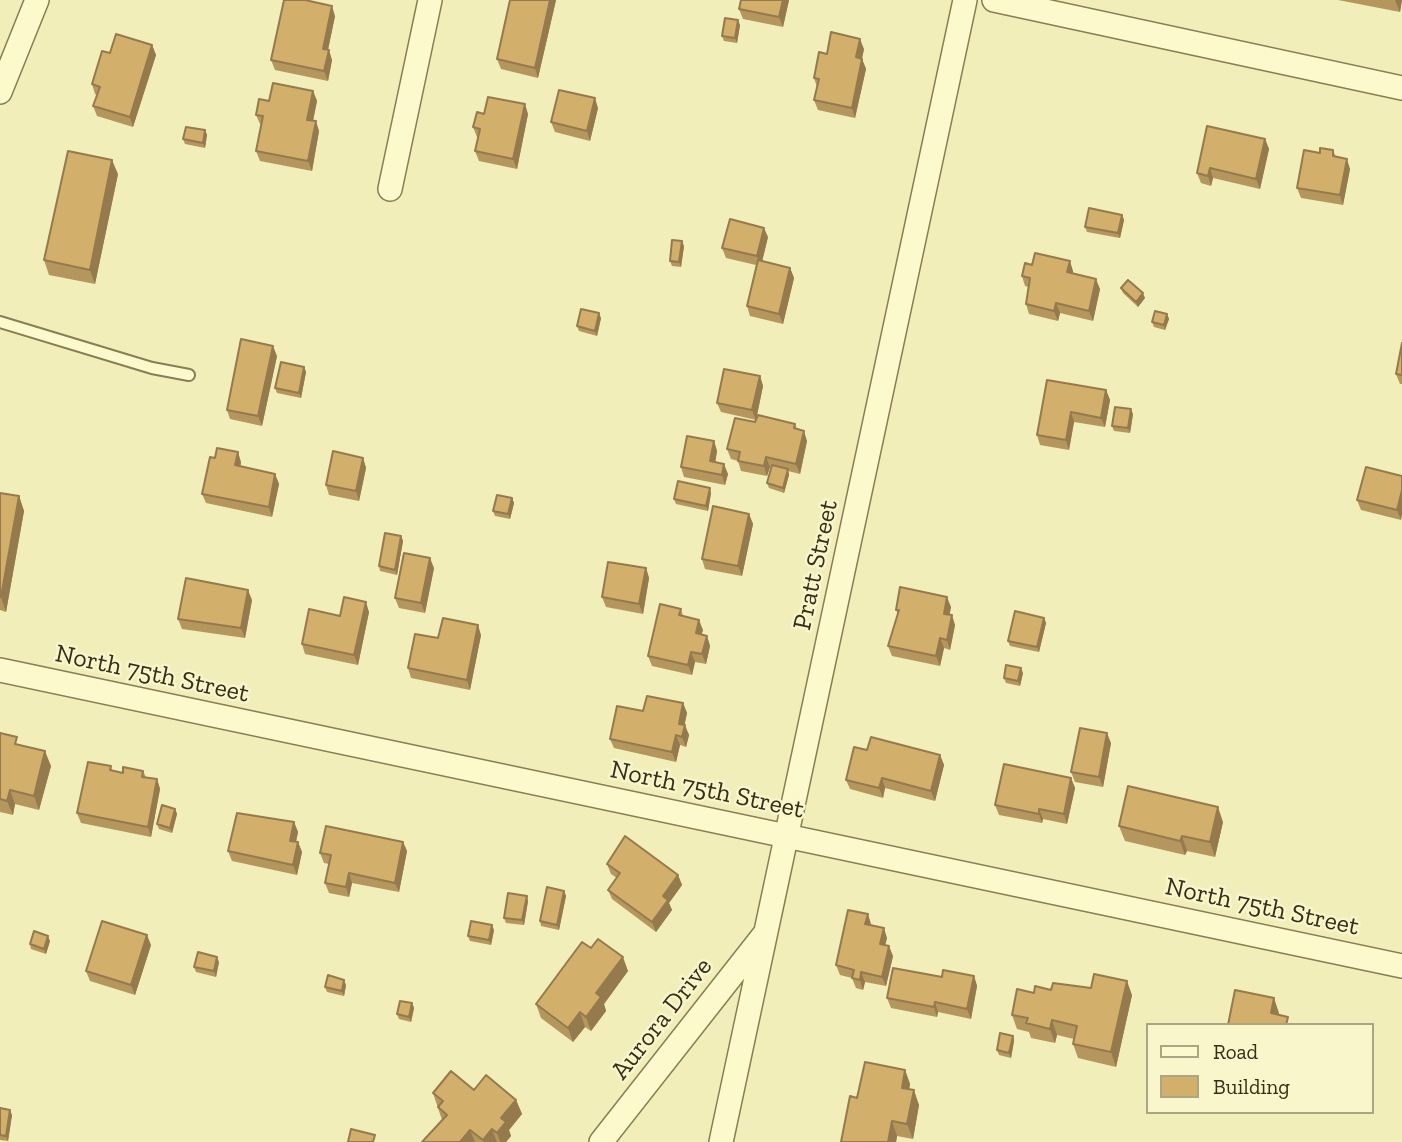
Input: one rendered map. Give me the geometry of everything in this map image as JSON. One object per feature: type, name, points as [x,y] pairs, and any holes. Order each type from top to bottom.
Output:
[{"type":"street","points":[[0,92],[37,0]]},
{"type":"street","points":[[390,189],[430,0]]},
{"type":"street","name":"Pratt Street","points":[[721,1142],[965,0]]},
{"type":"street","points":[[994,0],[1402,88]]},
{"type":"street","name":"North 75th Street","points":[[0,670],[1402,966]]},
{"type":"street","name":"Aurora Drive","points":[[601,1142],[767,931]]},
{"type":"lane","points":[[0,322],[189,375]]},
{"type":"building","points":[[284,0],[305,0],[332,6],[323,49],[329,50],[324,71],[271,60]]},
{"type":"building","points":[[510,0],[550,0],[535,68],[497,59]]},
{"type":"building","points":[[741,0],[783,0],[779,17],[739,9]]},
{"type":"building","points":[[725,18],[738,20],[735,38],[722,36]]},
{"type":"building","points":[[831,32],[860,39],[856,57],[862,59],[852,108],[814,100],[819,79],[814,78],[819,52],[827,54]]},
{"type":"building","points":[[116,34],[152,45],[130,117],[93,106],[100,87],[92,84],[102,51],[110,53]]},
{"type":"building","points":[[273,83],[313,91],[307,120],[316,121],[308,161],[256,151],[263,116],[256,115],[259,99],[269,101]]},
{"type":"building","points":[[559,90],[595,98],[587,131],[551,122]]},
{"type":"building","points":[[488,97],[525,104],[513,159],[475,151],[480,129],[473,127],[477,112],[484,114]]},
{"type":"building","points":[[1207,126],[1265,139],[1256,179],[1210,168],[1208,176],[1197,173]]},
{"type":"building","points":[[186,127],[205,130],[203,143],[183,139]]},
{"type":"building","points":[[1320,148],[1333,150],[1333,156],[1347,159],[1340,195],[1297,188],[1304,150],[1320,153]]},
{"type":"building","points":[[68,151],[112,160],[90,270],[44,260]]},
{"type":"building","points":[[1089,208],[1122,215],[1118,233],[1085,227]]},
{"type":"building","points":[[730,219],[764,228],[757,256],[722,248]]},
{"type":"building","points":[[672,240],[682,241],[679,262],[670,261]]},
{"type":"building","points":[[1035,253],[1070,261],[1067,272],[1096,279],[1089,311],[1056,303],[1054,311],[1026,304],[1030,278],[1022,276],[1025,263],[1032,265]]},
{"type":"building","points":[[758,260],[790,268],[779,314],[747,306]]},
{"type":"building","points":[[1128,280],[1143,293],[1136,302],[1121,288]]},
{"type":"building","points":[[581,309],[599,313],[595,331],[577,326]]},
{"type":"building","points":[[1155,311],[1167,314],[1164,325],[1152,322]]},
{"type":"building","points":[[241,339],[273,346],[258,416],[227,410]]},
{"type":"building","points":[[1402,343],[1402,375],[1396,374]]},
{"type":"building","points":[[281,362],[304,367],[299,393],[275,388]]},
{"type":"building","points":[[724,369],[760,376],[752,410],[717,403]]},
{"type":"building","points":[[1047,380],[1106,390],[1101,418],[1071,412],[1066,440],[1037,435]]},
{"type":"building","points":[[1115,407],[1131,409],[1128,428],[1112,426]]},
{"type":"building","points":[[758,415],[795,424],[794,428],[804,431],[796,464],[766,457],[764,466],[738,461],[740,452],[727,449],[735,418],[755,422]]},
{"type":"building","points":[[687,436],[714,441],[710,461],[724,464],[722,475],[681,467]]},
{"type":"building","points":[[217,448],[238,452],[235,465],[275,474],[269,507],[202,494],[210,457],[215,458]]},
{"type":"building","points":[[333,451],[363,458],[356,491],[326,485]]},
{"type":"building","points":[[772,465],[788,469],[783,488],[767,483]]},
{"type":"building","points":[[1366,467],[1402,476],[1397,510],[1357,500]]},
{"type":"building","points":[[678,481],[710,488],[706,506],[674,499]]},
{"type":"building","points":[[0,493],[19,496],[1,597],[0,597]]},
{"type":"building","points":[[497,495],[512,498],[508,514],[493,511]]},
{"type":"building","points":[[713,506],[749,514],[738,566],[702,559]]},
{"type":"building","points":[[385,533],[401,536],[395,570],[379,566]]},
{"type":"building","points":[[404,553],[430,558],[421,603],[395,598]]},
{"type":"building","points":[[608,562],[646,568],[639,604],[602,597]]},
{"type":"building","points":[[186,578],[248,590],[241,628],[178,619]]},
{"type":"building","points":[[900,587],[947,597],[944,614],[952,615],[947,640],[940,638],[936,656],[888,646],[899,610],[896,610]]},
{"type":"building","points":[[344,597],[366,602],[354,655],[302,644],[309,609],[340,616]]},
{"type":"building","points":[[660,604],[681,609],[679,615],[699,620],[696,633],[707,636],[702,654],[691,652],[688,665],[648,656]]},
{"type":"building","points":[[1015,611],[1044,618],[1037,647],[1008,641]]},
{"type":"building","points":[[443,618],[478,625],[467,680],[408,668],[415,634],[438,638]]},
{"type":"building","points":[[1006,665],[1021,668],[1018,681],[1004,678]]},
{"type":"building","points":[[647,696],[683,703],[679,724],[685,725],[682,737],[676,735],[672,752],[610,739],[617,706],[643,711]]},
{"type":"building","points":[[1080,728],[1107,733],[1099,777],[1071,772]]},
{"type":"building","points":[[0,733],[17,737],[15,744],[45,751],[34,796],[10,790],[7,801],[0,799]]},
{"type":"building","points":[[871,737],[940,755],[931,791],[882,778],[879,788],[846,780],[854,747],[867,750]]},
{"type":"building","points":[[88,762],[111,766],[110,770],[123,773],[123,767],[143,771],[142,777],[157,779],[148,827],[77,813]]},
{"type":"building","points":[[1004,764],[1071,778],[1064,814],[1039,809],[1039,814],[995,805]]},
{"type":"building","points":[[1128,786],[1218,807],[1210,842],[1182,836],[1180,841],[1119,826]]},
{"type":"building","points":[[162,805],[175,809],[170,828],[157,824]]},
{"type":"building","points":[[237,813],[294,822],[290,841],[298,842],[293,865],[228,851]]},
{"type":"building","points":[[326,826],[403,842],[395,883],[349,873],[346,887],[325,883],[331,855],[320,853]]},
{"type":"building","points":[[625,836],[678,875],[663,896],[668,900],[652,922],[608,890],[620,873],[607,864]]},
{"type":"building","points":[[547,887],[564,891],[557,925],[540,921]]},
{"type":"building","points":[[508,893],[527,896],[522,920],[504,918]]},
{"type":"building","points":[[848,910],[868,914],[865,924],[884,928],[880,944],[889,946],[882,977],[861,972],[860,980],[852,978],[854,970],[836,965]]},
{"type":"building","points":[[102,921],[147,935],[131,985],[86,971]]},
{"type":"building","points":[[471,921],[492,925],[489,940],[468,936]]},
{"type":"building","points":[[34,931],[48,936],[44,949],[30,944]]},
{"type":"building","points":[[598,939],[623,957],[596,993],[601,997],[586,1017],[580,1012],[568,1028],[536,1004],[582,942],[591,948]]},
{"type":"building","points":[[198,952],[217,957],[214,971],[194,967]]},
{"type":"building","points":[[893,968],[942,977],[943,970],[974,976],[967,1009],[935,1002],[934,1007],[887,998]]},
{"type":"building","points":[[1094,974],[1127,981],[1111,1052],[1073,1044],[1077,1026],[1052,1020],[1050,1029],[1026,1023],[1028,1018],[1012,1015],[1017,989],[1034,993],[1035,986],[1051,990],[1053,983],[1091,988]]},
{"type":"building","points":[[328,975],[344,980],[342,991],[325,987]]},
{"type":"building","points":[[1235,990],[1274,998],[1271,1013],[1288,1017],[1286,1023],[1228,1023]]},
{"type":"building","points":[[400,1001],[412,1003],[409,1017],[397,1014]]},
{"type":"building","points":[[1000,1033],[1013,1036],[1009,1053],[997,1050]]},
{"type":"building","points":[[865,1062],[905,1070],[902,1088],[914,1090],[907,1124],[892,1121],[888,1142],[841,1142],[850,1096],[857,1098]]},
{"type":"building","points":[[451,1071],[474,1090],[486,1075],[516,1100],[501,1118],[506,1122],[497,1133],[492,1129],[483,1140],[470,1130],[460,1142],[422,1142],[447,1115],[438,1107],[443,1101],[433,1093]]},
{"type":"building","points":[[0,1108],[10,1110],[6,1136],[0,1135]]},
{"type":"building","points":[[351,1129],[375,1135],[373,1142],[348,1142]]}]
